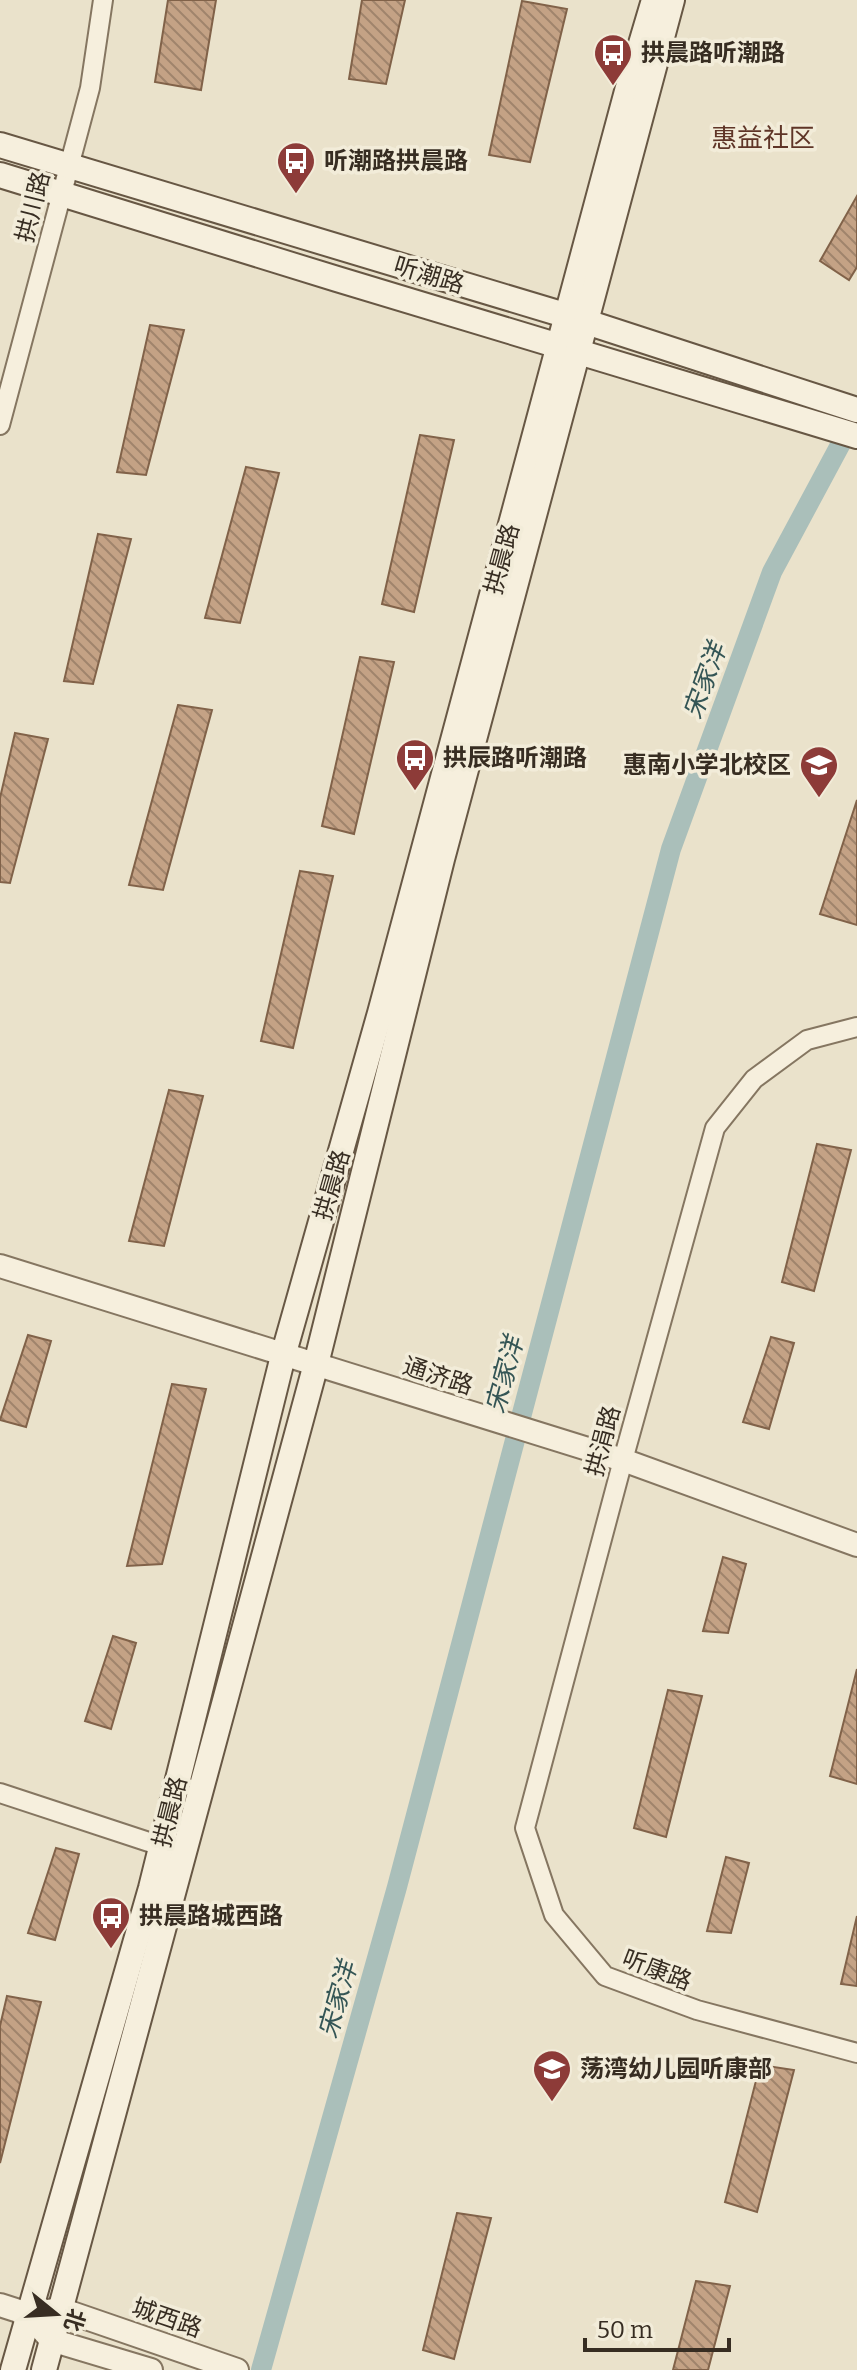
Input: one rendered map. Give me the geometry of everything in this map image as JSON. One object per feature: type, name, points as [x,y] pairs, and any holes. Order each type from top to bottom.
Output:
[{"type":"main road","name":"拱晨路","points":[[578,319],[627,91],[654,0]]},
{"type":"main road","name":"拱晨路","points":[[13,2370],[161,1846],[283,1356],[569,348],[672,0]]},
{"type":"main road","name":"听潮路","points":[[0,145],[578,319],[857,410]]},
{"type":"main road","name":"听潮路","points":[[0,175],[857,436]]},
{"type":"main road","name":"拱晨路","points":[[44,2370],[316,1364],[569,348]]},
{"type":"street","name":"拱川路","points":[[0,425],[90,88],[103,0]]},
{"type":"street","name":"拱涓路","points":[[525,1828],[715,1128],[754,1079],[807,1040],[857,1027]]},
{"type":"street","name":"通济路","points":[[0,1266],[623,1460],[857,1545]]},
{"type":"street","points":[[0,1793],[161,1846]]},
{"type":"street","name":"听康路","points":[[525,1828],[554,1915],[605,1976],[697,2010],[857,2053]]},
{"type":"street","points":[[0,2305],[28,2314],[51,2340],[151,2370]]},
{"type":"street","name":"城西路","points":[[28,2314],[60,2309],[237,2370]]},
{"type":"building","points":[[168,0],[216,0],[201,90],[155,82]]},
{"type":"building","points":[[362,0],[405,0],[386,84],[349,79]]},
{"type":"building","points":[[522,1],[567,9],[530,162],[489,155]]},
{"type":"building","points":[[857,196],[857,267],[849,280],[820,261]]},
{"type":"building","points":[[150,325],[184,330],[146,475],[117,472]]},
{"type":"building","points":[[420,435],[454,440],[414,612],[382,604]]},
{"type":"building","points":[[246,467],[279,473],[240,623],[205,618]]},
{"type":"building","points":[[98,534],[131,539],[93,684],[64,681]]},
{"type":"building","points":[[360,657],[394,662],[354,834],[322,826]]},
{"type":"building","points":[[178,705],[212,710],[163,890],[129,885]]},
{"type":"building","points":[[15,733],[48,739],[10,883],[0,882],[0,798]]},
{"type":"building","points":[[857,800],[857,925],[820,914]]},
{"type":"building","points":[[300,871],[333,876],[293,1048],[261,1041]]},
{"type":"building","points":[[169,1090],[203,1096],[164,1246],[129,1241]]},
{"type":"building","points":[[817,1144],[851,1150],[814,1291],[782,1282]]},
{"type":"building","points":[[28,1335],[51,1341],[26,1427],[0,1420]]},
{"type":"building","points":[[771,1337],[794,1343],[769,1429],[743,1422]]},
{"type":"building","points":[[172,1384],[206,1389],[162,1564],[127,1566]]},
{"type":"building","points":[[723,1557],[746,1564],[728,1633],[703,1631]]},
{"type":"building","points":[[113,1636],[136,1643],[111,1729],[85,1721]]},
{"type":"building","points":[[857,1669],[857,1784],[830,1776]]},
{"type":"building","points":[[668,1690],[702,1696],[666,1837],[634,1828]]},
{"type":"building","points":[[56,1848],[79,1854],[55,1940],[28,1933]]},
{"type":"building","points":[[726,1857],[749,1863],[731,1933],[707,1931]]},
{"type":"building","points":[[857,1916],[857,1986],[841,1984]]},
{"type":"building","points":[[7,1996],[41,2002],[0,2163],[0,2026]]},
{"type":"building","points":[[760,2065],[794,2070],[757,2212],[725,2202]]},
{"type":"building","points":[[457,2213],[491,2218],[454,2359],[423,2350]]},
{"type":"building","points":[[696,2281],[730,2286],[708,2370],[673,2370]]},
{"type":"waterway","name":"宋家洋","points":[[261,2370],[397,1887],[671,849],[772,572],[853,421]]},
{"type":"place","name":"拱晨路听潮路","points":[[613,87]]},
{"type":"place","name":"听潮路拱晨路","points":[[296,195]]},
{"type":"place","name":"拱辰路听潮路","points":[[415,792]]},
{"type":"place","name":"惠南小学北校区","points":[[819,799]]},
{"type":"place","name":"拱晨路城西路","points":[[111,1950]]},
{"type":"place","name":"荡湾幼儿园听康部","points":[[552,2103]]},
{"type":"district","name":"惠益社区","points":[[763,138]]}]
